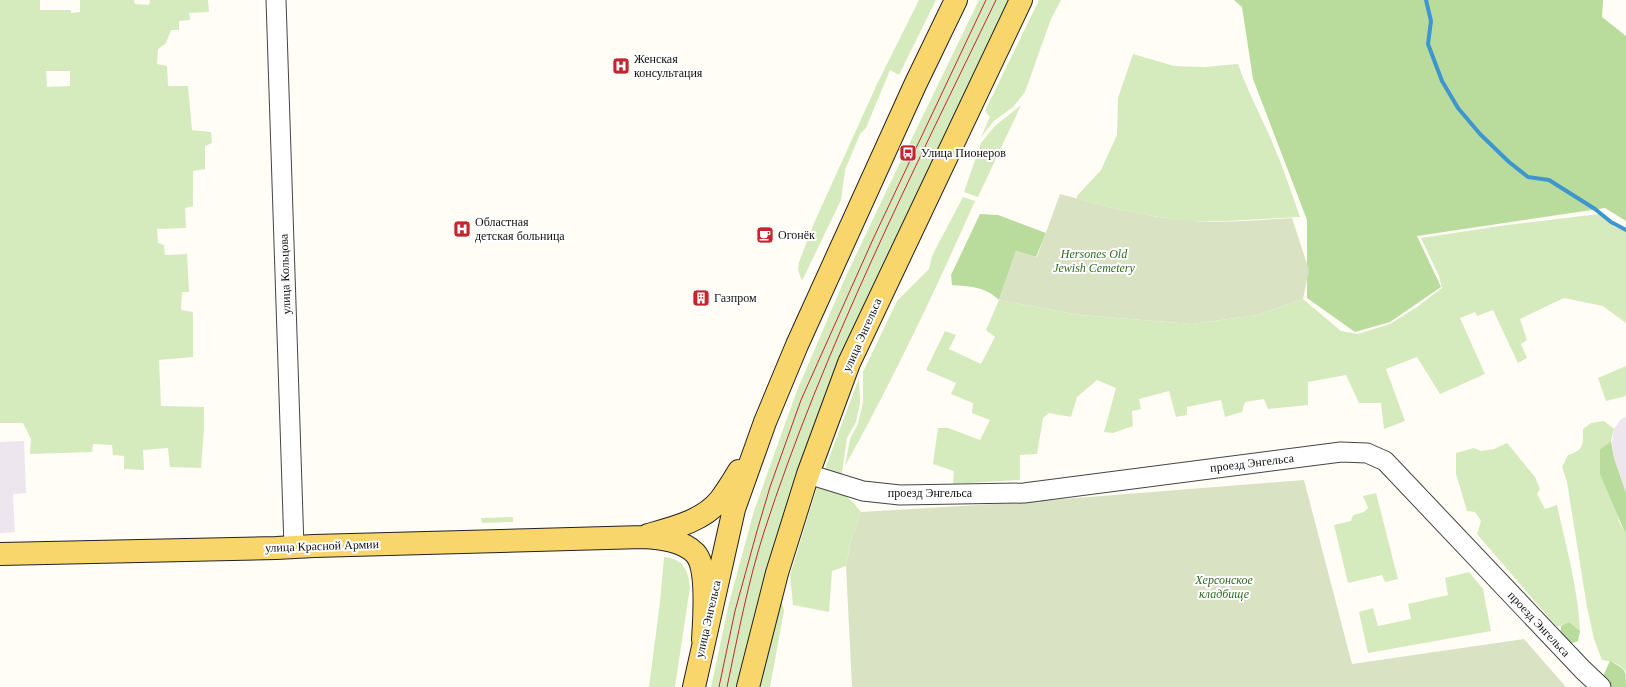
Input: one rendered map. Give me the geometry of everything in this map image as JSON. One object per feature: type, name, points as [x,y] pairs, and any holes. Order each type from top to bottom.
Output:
[{"type":"main road","name":"улица Энгельса","points":[[694,687],[703,640],[734,509],[766,422],[797,345],[915,85],[956,0]]},
{"type":"main road","name":"улица Энгельса","points":[[748,687],[777,573],[808,474],[849,363],[1021,0]]},
{"type":"main road","points":[[643,537],[689,522],[704,514],[719,501],[749,456],[766,422]]},
{"type":"main road","name":"улица Красной Армии","points":[[0,554],[643,537]]},
{"type":"main road","points":[[643,537],[666,539],[684,546],[694,553],[701,563],[705,593],[703,640]]},
{"type":"street","name":"улица Кольцова","points":[[276,0],[294,547]]},
{"type":"street","name":"проезд Энгельса","points":[[808,474],[864,491],[900,495],[1024,492],[1341,452],[1367,453],[1385,461],[1583,670],[1601,687]]},
{"type":"shaded area","points":[[1626,417],[1626,493],[1614,458],[1612,443],[1614,429],[1621,419]]},
{"type":"shaded area","points":[[24,441],[26,493],[13,494],[15,532],[0,533],[0,442]]},
{"type":"green space","points":[[0,0],[40,0],[40,10],[71,10],[71,13],[80,12],[80,0],[134,0],[135,4],[149,5],[150,0],[208,0],[209,12],[189,13],[190,20],[179,21],[179,30],[171,30],[166,43],[158,49],[157,64],[167,66],[168,86],[188,86],[192,130],[211,132],[212,143],[205,146],[205,169],[193,171],[193,206],[185,208],[186,228],[157,229],[158,243],[164,245],[165,255],[187,254],[189,292],[182,292],[181,310],[193,312],[193,357],[159,360],[161,406],[204,407],[201,468],[170,467],[168,448],[143,450],[144,470],[124,469],[124,456],[113,455],[112,445],[93,444],[92,452],[30,454],[31,439],[23,423],[0,423]],"holes":[[[46,71],[70,71],[70,86],[47,87]]]},
{"type":"green space","points":[[919,0],[936,0],[899,75],[890,70],[866,128],[860,134],[845,170],[841,200],[802,281],[798,270],[799,262],[815,221],[877,84]]},
{"type":"green space","points":[[979,0],[1010,0],[757,611],[737,687],[711,687],[729,603],[754,511],[796,393],[846,276]]},
{"type":"green space","points":[[1039,0],[1061,0],[1051,19],[1025,92],[1013,107],[994,121],[981,137],[990,117],[985,111]]},
{"type":"green space","points":[[1234,0],[1603,0],[1602,17],[1626,36],[1626,221],[1605,208],[1417,236],[1441,287],[1390,322],[1355,332],[1307,298],[1307,220],[1253,79],[1242,7]]},
{"type":"green space","points":[[1133,54],[1174,66],[1204,67],[1238,64],[1249,93],[1275,149],[1300,217],[1226,221],[1184,221],[1134,213],[1077,199],[1077,196],[1101,170],[1117,135],[1118,98]]},
{"type":"green space","points":[[1021,105],[978,197],[964,192],[981,143],[995,126]]},
{"type":"green space","name":"Hersones Old Jewish Cemetery","points":[[1060,194],[1136,213],[1182,220],[1223,222],[1292,218],[1309,270],[1303,299],[1257,315],[1192,324],[1080,315],[999,300],[1016,251],[1037,257]]},
{"type":"green space","points":[[963,197],[975,201],[913,335],[845,466],[850,439],[858,424],[863,402],[863,372],[897,301],[929,269],[932,256]]},
{"type":"green space","points":[[980,214],[998,215],[1046,233],[1036,257],[1016,251],[999,300],[989,292],[983,290],[952,285],[951,275]]},
{"type":"green space","points":[[1599,214],[1615,227],[1626,232],[1626,323],[1603,306],[1564,298],[1520,319],[1527,340],[1521,344],[1527,358],[1518,363],[1493,310],[1477,316],[1475,312],[1460,318],[1485,374],[1440,394],[1417,357],[1386,369],[1405,421],[1384,429],[1381,403],[1359,403],[1346,375],[1308,382],[1308,405],[1268,409],[1264,399],[1245,402],[1242,412],[1225,417],[1221,400],[1187,407],[1187,415],[1176,417],[1169,391],[1139,399],[1141,409],[1132,411],[1133,426],[1113,433],[1104,432],[1116,388],[1097,380],[1077,397],[1071,417],[1049,413],[1043,418],[1037,454],[1020,455],[1020,480],[953,484],[954,471],[933,464],[938,428],[948,428],[980,440],[990,420],[972,413],[973,403],[951,394],[956,383],[926,370],[945,331],[956,335],[949,349],[981,364],[995,337],[986,330],[999,300],[1080,315],[1192,324],[1257,315],[1303,299],[1341,331],[1358,334],[1390,324],[1417,307],[1442,288],[1439,276],[1421,238],[1507,225]]},
{"type":"green space","points":[[1626,366],[1626,396],[1606,401],[1598,378]]},
{"type":"green space","points":[[859,378],[860,403],[856,422],[847,438],[842,473],[838,479],[823,474]]},
{"type":"green space","points":[[1604,421],[1614,429],[1611,441],[1600,449],[1619,521],[1626,535],[1626,672],[1619,665],[1602,660],[1594,639],[1587,607],[1567,482],[1562,467],[1568,455],[1577,451],[1582,446],[1583,429],[1591,423]]},
{"type":"green space","points":[[1611,441],[1614,458],[1626,493],[1626,535],[1600,474],[1600,449]]},
{"type":"green space","points":[[1507,443],[1535,477],[1540,489],[1537,494],[1545,509],[1557,505],[1577,599],[1580,631],[1569,622],[1561,626],[1556,626],[1477,534],[1481,521],[1475,512],[1467,511],[1456,474],[1456,453],[1474,448],[1481,451],[1494,449]]},
{"type":"green space","name":"Херсонское кладбище","points":[[1304,480],[1352,664],[1524,639],[1566,687],[852,687],[846,566],[851,541],[861,512],[1012,503]]},
{"type":"green space","points":[[817,487],[834,487],[853,502],[861,512],[851,541],[846,566],[832,571],[829,612],[793,605],[790,575]]},
{"type":"green space","points":[[1376,493],[1398,579],[1385,582],[1382,575],[1348,583],[1334,525],[1351,521],[1353,515],[1364,512],[1368,508],[1363,496]]},
{"type":"green space","points":[[513,517],[513,522],[482,523],[481,518]]},
{"type":"green space","points":[[664,557],[676,560],[684,566],[688,575],[690,587],[675,687],[649,687],[660,602]]},
{"type":"green space","points":[[1469,572],[1483,589],[1491,631],[1368,653],[1359,612],[1373,608],[1378,626],[1411,619],[1408,604],[1448,595],[1445,578]]},
{"type":"green space","points":[[781,598],[784,611],[770,687],[759,687]]},
{"type":"green space","points":[[1569,622],[1580,631],[1578,641],[1568,645],[1560,636],[1561,626]]},
{"type":"green space","points":[[1610,661],[1624,670],[1626,676],[1626,687],[1609,687],[1602,678]]},
{"type":"waterway","points":[[1426,0],[1431,21],[1428,44],[1442,81],[1458,108],[1480,134],[1509,162],[1528,177],[1549,180],[1595,209],[1611,222],[1626,230]]},
{"type":"tram line","points":[[719,687],[735,611],[757,531],[770,487],[801,400],[874,237],[986,0]]},
{"type":"tram line","points":[[727,687],[758,551],[788,463],[814,395],[871,262],[996,0]]},
{"type":"place","name":"Женская консультация","points":[[621,66]]},
{"type":"place","name":"Улица Пионеров","points":[[908,153]]},
{"type":"place","name":"Областная детская больница","points":[[462,229]]},
{"type":"place","name":"Огонёк","points":[[765,235]]},
{"type":"place","name":"Газпром","points":[[701,298]]}]
